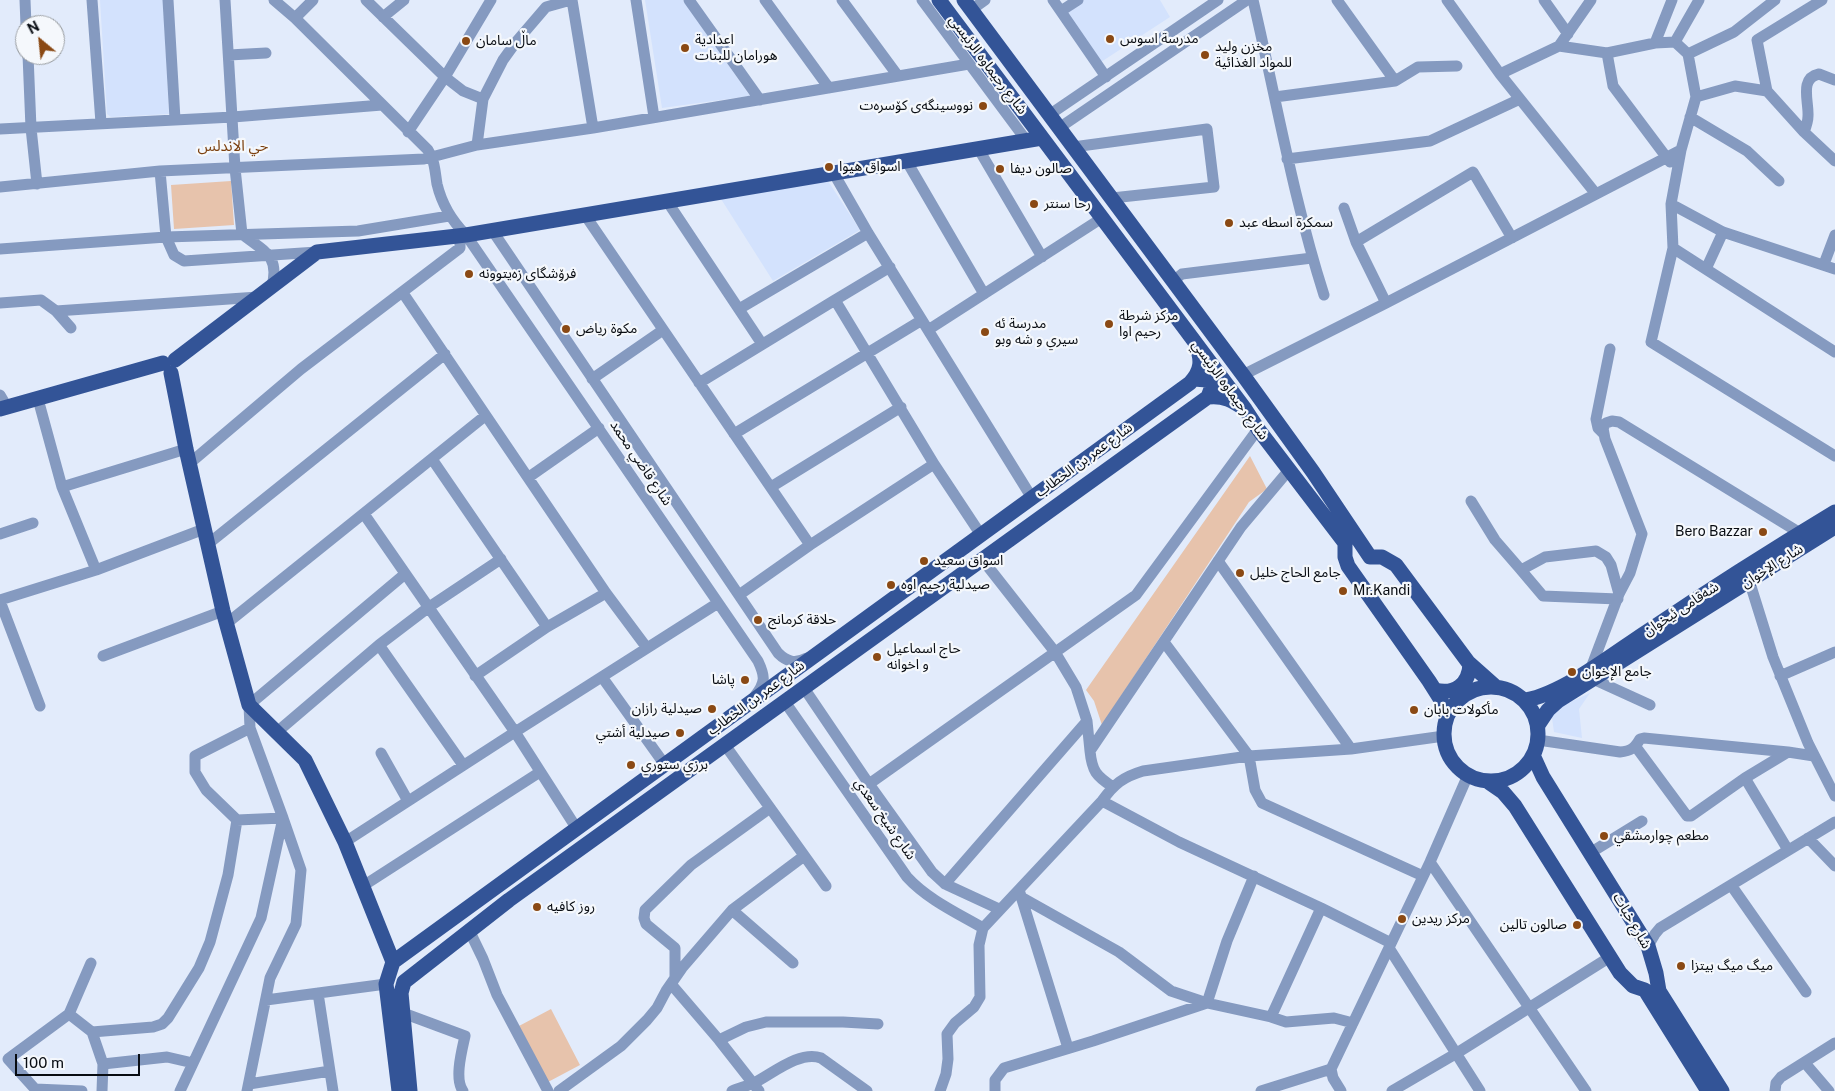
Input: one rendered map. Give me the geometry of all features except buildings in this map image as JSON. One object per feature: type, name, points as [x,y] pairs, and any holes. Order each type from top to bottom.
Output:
[{"type":"main road","name":"شارع رحيماوه الرئيسي","points":[[939,0],[1345,543],[1344,553],[1348,566],[1435,690],[1447,717]]},
{"type":"main road","name":"شارع رحيماوه الرئيسي","points":[[968,5],[1055,111],[1059,128],[1244,375],[1313,472],[1370,557],[1382,557],[1396,565],[1470,664],[1495,686]]},
{"type":"main road","points":[[2,404],[38,398],[170,365],[272,286],[311,252],[463,235],[1042,138]]},
{"type":"main road","points":[[1105,223],[1116,232],[1122,231],[1125,217]]},
{"type":"main road","points":[[1126,251],[1125,239],[1129,237],[1142,239]]},
{"type":"main road","points":[[1194,379],[1198,375],[1201,361],[1196,344]]},
{"type":"main road","points":[[170,365],[204,529],[249,705],[305,760],[345,842],[393,962],[386,984],[399,1091]]},
{"type":"main road","points":[[1194,379],[1207,380],[1212,386],[1208,397],[1218,396],[1228,399],[1245,409]]},
{"type":"main road","name":"شارع عمر بن الخطاب","points":[[393,962],[1194,379]]},
{"type":"main road","name":"شارع عمر بن الخطاب","points":[[410,1091],[401,993],[404,982],[469,930],[1208,397]]},
{"type":"main road","points":[[1104,446],[1117,462]]},
{"type":"main road","name":"شەقامی ئیخوان","points":[[1592,674],[1800,533],[1835,512]]},
{"type":"main road","name":"شارع الإخوان","points":[[1538,724],[1547,701],[1835,527]]},
{"type":"main road","points":[[916,582],[928,599]]},
{"type":"main road","points":[[1435,690],[1443,692],[1452,691],[1460,687],[1466,680],[1470,664]]},
{"type":"main road","points":[[1495,686],[1512,691],[1526,700],[1534,712],[1538,724],[1536,747],[1526,766],[1513,776],[1496,781],[1488,781],[1468,775],[1454,763],[1448,755],[1444,736],[1447,717],[1461,697],[1471,690],[1495,686]]},
{"type":"main road","points":[[1526,700],[1547,701]]},
{"type":"main road","name":"شارع خبات","points":[[1536,747],[1546,782],[1648,946],[1656,973],[1652,990],[1708,1091]]},
{"type":"main road","points":[[1511,801],[1513,790],[1518,782],[1528,777],[1538,778],[1546,782]]},
{"type":"main road","name":"شارع خبات","points":[[1488,781],[1511,801],[1610,957],[1628,982],[1637,988],[1652,990],[1722,1091]]},
{"type":"main road","points":[[616,800],[628,815]]},
{"type":"main road","points":[[542,854],[553,869]]},
{"type":"street","points":[[25,0],[26,15]]},
{"type":"street","points":[[92,0],[101,123]]},
{"type":"street","points":[[168,0],[175,119]]},
{"type":"street","points":[[225,0],[235,168],[242,234],[272,260],[275,268],[272,286]]},
{"type":"street","points":[[0,249],[166,236],[358,231],[449,216],[442,200],[432,157],[428,150],[295,18],[274,0]]},
{"type":"street","points":[[295,18],[314,0]]},
{"type":"street","points":[[366,0],[445,78],[463,91],[483,99]]},
{"type":"street","points":[[383,17],[404,0]]},
{"type":"street","points":[[408,132],[445,78],[491,0]]},
{"type":"street","points":[[477,145],[483,99],[503,60],[544,3],[572,0],[593,128]]},
{"type":"street","points":[[636,0],[654,117]]},
{"type":"street","points":[[688,0],[760,100]]},
{"type":"street","points":[[765,0],[829,88]]},
{"type":"street","points":[[842,0],[898,76]]},
{"type":"street","points":[[922,0],[1026,140]]},
{"type":"street","points":[[968,5],[986,0]]},
{"type":"street","points":[[1053,0],[1106,77]]},
{"type":"street","points":[[1061,12],[1078,0]]},
{"type":"street","points":[[1055,111],[1220,0],[1230,11]]},
{"type":"street","points":[[1059,128],[1247,0]]},
{"type":"street","points":[[1253,0],[1287,159],[1312,258],[1324,294]]},
{"type":"street","points":[[1337,0],[1395,81]]},
{"type":"street","points":[[1447,0],[1500,74],[1596,194]]},
{"type":"street","points":[[1544,0],[1568,34]]},
{"type":"street","points":[[1500,74],[1559,46],[1591,0]]},
{"type":"street","points":[[1655,43],[1672,0]]},
{"type":"street","points":[[1675,42],[1699,0]]},
{"type":"street","points":[[1688,54],[1734,32],[1775,0]]},
{"type":"street","points":[[1822,0],[1757,40],[1766,90],[1804,132],[1835,161]]},
{"type":"street","points":[[1559,46],[1607,53],[1655,43],[1675,42],[1688,54],[1696,97],[1681,150],[1671,204],[1673,248],[1651,342],[1835,456]]},
{"type":"street","points":[[229,55],[266,53]]},
{"type":"street","points":[[1607,53],[1613,86],[1677,172]]},
{"type":"street","points":[[0,187],[160,171],[424,159],[477,145],[593,128],[969,64]]},
{"type":"street","points":[[29,65],[37,184]]},
{"type":"street","points":[[1275,97],[1395,81],[1418,67],[1457,66]]},
{"type":"street","points":[[1804,132],[1808,117],[1806,88],[1808,82],[1811,77],[1820,74],[1835,80]]},
{"type":"street","points":[[1696,97],[1734,86],[1766,90]]},
{"type":"street","points":[[1287,159],[1430,141],[1520,99]]},
{"type":"street","points":[[0,129],[233,117],[382,106]]},
{"type":"street","points":[[1055,111],[1065,114],[1072,119]]},
{"type":"street","points":[[1690,117],[1747,151],[1779,181]]},
{"type":"street","points":[[1073,147],[1207,129],[1214,187],[1112,198]]},
{"type":"street","points":[[978,148],[1042,257]]},
{"type":"street","points":[[1244,375],[1386,304],[1681,150]]},
{"type":"street","points":[[906,160],[984,294]]},
{"type":"street","points":[[160,171],[166,236],[174,255],[184,261],[311,252]]},
{"type":"street","points":[[833,172],[924,325],[1032,498]]},
{"type":"street","points":[[1356,242],[1473,172],[1512,238]]},
{"type":"street","points":[[667,201],[762,344]]},
{"type":"street","points":[[1671,204],[1723,232],[1835,269]]},
{"type":"street","points":[[1344,208],[1356,242],[1386,304]]},
{"type":"street","points":[[585,215],[810,545]]},
{"type":"street","name":"شارع قاضي محمد","points":[[449,216],[599,428],[758,661],[764,673],[764,679],[760,689],[741,709]]},
{"type":"street","points":[[734,434],[868,352],[984,294],[1042,257],[1105,223]]},
{"type":"street","name":"شارع قاضي محمد","points":[[492,230],[778,653],[786,661],[803,660],[820,652]]},
{"type":"street","points":[[1706,269],[1723,232]]},
{"type":"street","points":[[293,233],[311,252]]},
{"type":"street","points":[[739,310],[868,233]]},
{"type":"street","points":[[62,487],[188,456],[460,248],[463,235]]},
{"type":"street","points":[[1824,264],[1835,235]]},
{"type":"street","points":[[1673,248],[1835,352]]},
{"type":"street","points":[[1174,281],[1182,274],[1312,258]]},
{"type":"street","points":[[699,382],[890,267]]},
{"type":"street","points":[[403,293],[606,592],[648,648]]},
{"type":"street","points":[[56,311],[258,297]]},
{"type":"street","points":[[0,303],[41,300],[56,311],[71,328]]},
{"type":"street","points":[[835,300],[934,464],[981,535]]},
{"type":"street","points":[[592,379],[663,330]]},
{"type":"street","points":[[1604,434],[1598,428],[1596,419],[1610,349]]},
{"type":"street","points":[[208,544],[445,354]]},
{"type":"street","points":[[38,398],[62,487],[96,570]]},
{"type":"street","points":[[771,487],[901,407]]},
{"type":"street","points":[[103,656],[225,617],[364,514],[485,416]]},
{"type":"street","points":[[1650,705],[1592,674],[1619,597],[1630,573],[1642,534],[1604,434],[1603,428],[1606,423],[1612,421],[1619,422],[1800,533]]},
{"type":"street","points":[[528,477],[599,428]]},
{"type":"street","points":[[869,784],[1136,595],[1258,429]]},
{"type":"street","points":[[432,458],[547,627]]},
{"type":"street","points":[[628,471],[646,458]]},
{"type":"street","points":[[739,595],[810,545],[934,464]]},
{"type":"street","points":[[1090,751],[1245,522],[1289,470]]},
{"type":"street","points":[[1471,501],[1496,540],[1543,596],[1619,597]]},
{"type":"street","points":[[364,514],[515,732],[577,828]]},
{"type":"street","points":[[0,534],[33,523]]},
{"type":"street","points":[[40,706],[0,600],[96,570],[204,529]]},
{"type":"street","points":[[1521,570],[1545,557],[1596,551],[1606,557],[1611,565],[1619,597]]},
{"type":"street","points":[[277,732],[379,645],[429,607],[501,559]]},
{"type":"street","points":[[982,559],[1055,652],[1076,687],[1087,721],[1092,766],[1099,778],[1113,787]]},
{"type":"street","points":[[1218,561],[1351,749]]},
{"type":"street","points":[[330,1071],[248,1088],[270,978],[296,924],[301,870],[250,728],[249,705],[405,574]]},
{"type":"street","points":[[1750,580],[1780,676],[1814,756],[1835,796]]},
{"type":"street","points":[[475,676],[547,627],[606,592]]},
{"type":"street","points":[[345,842],[718,603]]},
{"type":"street","points":[[1164,642],[1249,756],[1255,790],[1262,803],[1423,876]]},
{"type":"street","points":[[379,645],[463,765]]},
{"type":"street","points":[[1780,676],[1835,652]]},
{"type":"street","points":[[602,677],[665,765]]},
{"type":"street","name":"شارع شيخ سعدي","points":[[804,688],[932,872],[946,884],[999,909]]},
{"type":"street","name":"شارع شيخ سعدي","points":[[785,702],[906,877],[932,898],[983,928]]},
{"type":"street","points":[[946,884],[1087,721]]},
{"type":"street","points":[[250,728],[195,756],[195,772],[206,790],[238,820],[283,818]]},
{"type":"street","points":[[940,1091],[946,1074],[948,1059],[947,1034],[955,1023],[974,1007],[980,997],[979,945],[983,928],[999,909],[1019,893],[1113,787],[1126,776],[1143,771],[1249,756],[1351,749],[1444,736]]},
{"type":"street","points":[[1536,747],[1620,752],[1629,751],[1636,747],[1640,739],[1644,738],[1814,756]]},
{"type":"street","points":[[725,745],[826,886]]},
{"type":"street","points":[[1636,747],[1687,816],[1690,816],[1745,778],[1788,752]]},
{"type":"street","points":[[381,753],[408,801]]},
{"type":"street","points":[[363,886],[540,772]]},
{"type":"street","points":[[1341,1091],[1332,1078],[1331,1069],[1430,862],[1468,775]]},
{"type":"street","points":[[1745,778],[1788,850]]},
{"type":"street","points":[[1102,801],[1179,842],[1321,908],[1390,945],[1480,1091]]},
{"type":"street","points":[[690,959],[646,924],[644,918],[645,910],[691,865],[770,808]]},
{"type":"street","points":[[180,1091],[261,918],[283,818]]},
{"type":"street","points":[[92,1032],[153,1027],[162,1024],[168,1018],[199,968],[210,942],[228,874],[238,820]]},
{"type":"street","points":[[1590,853],[1642,821]]},
{"type":"street","points":[[1648,946],[1660,928],[1835,822]]},
{"type":"street","points":[[1808,838],[1835,866]]},
{"type":"street","points":[[559,1091],[622,1046],[657,1008],[673,981],[732,910],[804,856]]},
{"type":"street","points":[[1430,862],[1586,1091]]},
{"type":"street","points":[[1207,1003],[1227,941],[1254,876]]},
{"type":"street","points":[[1731,885],[1806,992]]},
{"type":"street","points":[[1019,893],[1119,952],[1171,991],[1207,1003],[1286,1022],[1334,1018],[1353,1023]]},
{"type":"street","points":[[1019,893],[1068,1048]]},
{"type":"street","points":[[1271,1017],[1321,908]]},
{"type":"street","points":[[732,910],[793,963]]},
{"type":"street","points":[[469,930],[497,995],[548,1091]]},
{"type":"street","points":[[675,948],[673,981],[680,995],[756,1087]]},
{"type":"street","points":[[1392,1091],[1610,957]]},
{"type":"street","points":[[82,1091],[35,1089],[4,1062],[69,1014],[91,963]]},
{"type":"street","points":[[266,1000],[386,984]]},
{"type":"street","points":[[318,993],[333,1091]]},
{"type":"street","points":[[657,1008],[680,995]]},
{"type":"street","points":[[995,1091],[996,1080],[1004,1068],[1207,1003]]},
{"type":"street","points":[[403,1013],[465,1036],[459,1062],[460,1087],[463,1091]]},
{"type":"street","points":[[69,1014],[92,1032],[103,1064],[102,1091]]},
{"type":"street","points":[[719,1040],[746,1027],[766,1022],[878,1024]]},
{"type":"street","points":[[1775,1091],[1778,1080],[1835,1043]]},
{"type":"street","points":[[732,1091],[756,1087],[790,1062],[814,1056],[821,1058],[867,1091]]},
{"type":"street","points":[[103,1064],[167,1057],[193,1064]]},
{"type":"street","points":[[1805,1063],[1829,1091]]},
{"type":"street","points":[[1261,1091],[1331,1069]]},
{"type":"shaded area","points":[[100,0],[163,0],[169,114],[111,117],[107,114]]},
{"type":"shaded area","name":"اعدادية هورامان للبنات","points":[[645,0],[683,0],[750,96],[662,108]]},
{"type":"shaded area","name":"مدرسة اسوس","points":[[1083,0],[1160,0],[1170,17],[1101,62],[1065,12]]},
{"type":"shaded area","points":[[231,181],[234,225],[174,229],[171,185]]},
{"type":"shaded area","points":[[828,181],[860,230],[773,281],[721,199]]},
{"type":"shaded area","points":[[1250,456],[1267,489],[1249,502],[1102,725],[1094,701],[1086,690]]},
{"type":"shaded area","points":[[1590,693],[1579,709],[1582,738],[1554,732],[1551,711]]},
{"type":"shaded area","points":[[551,1009],[580,1065],[548,1082],[519,1026]]},
{"type":"place","name":"مدرسة اسوس","points":[[1110,39]]},
{"type":"place","name":"ماڵ سامان","points":[[466,41]]},
{"type":"place","name":"اعدادية هورامان للبنات","points":[[685,48]]},
{"type":"place","name":"مخزن وليد للمواد الغذائية","points":[[1205,55]]},
{"type":"place","name":"نووسینگەی کۆسرەت","points":[[983,106]]},
{"type":"place","name":"اسواق هيوا","points":[[829,167]]},
{"type":"place","name":"صالون ديفا","points":[[1000,169]]},
{"type":"place","name":"رحا سنتر","points":[[1034,204]]},
{"type":"place","name":"سمكرة اسطه عبد","points":[[1229,223]]},
{"type":"place","name":"فرۆشگای زەیتوونە","points":[[469,274]]},
{"type":"place","name":"مركز شرطة رحيم اوا","points":[[1109,324]]},
{"type":"place","name":"مكوة رياض","points":[[566,329]]},
{"type":"place","name":"مدرسة ئه سيري و شه وبو","points":[[985,332]]},
{"type":"place","name":"Bero Bazzar","points":[[1763,532]]},
{"type":"place","name":"اسواق سعيد","points":[[924,561]]},
{"type":"place","name":"جامع الحاج خليل","points":[[1240,573]]},
{"type":"place","name":"صيدلية رحيم اوه","points":[[891,585]]},
{"type":"place","name":"Mr.Kandi","points":[[1343,591]]},
{"type":"place","name":"حلاقة كرمانج","points":[[758,620]]},
{"type":"place","name":"حاج اسماعيل و اخوانه","points":[[877,657]]},
{"type":"place","name":"جامع الإخوان","points":[[1572,672]]},
{"type":"place","name":"پاشا","points":[[745,680]]},
{"type":"place","name":"صيدلية رازان","points":[[712,709]]},
{"type":"place","name":"مأكولات بابان","points":[[1414,710]]},
{"type":"place","name":"صيدلية أشتي","points":[[680,733]]},
{"type":"place","name":"برزي ستوري","points":[[631,765]]},
{"type":"place","name":"مطعم چوارمشقي","points":[[1604,836]]},
{"type":"place","name":"روز كافيه","points":[[537,907]]},
{"type":"place","name":"مركز ريدين","points":[[1402,919]]},
{"type":"place","name":"صالون تالين","points":[[1577,925]]},
{"type":"place","name":"ميگ ميگ بيتزا","points":[[1681,966]]},
{"type":"district","name":"حي الاندلس","points":[[233,146]]}]
